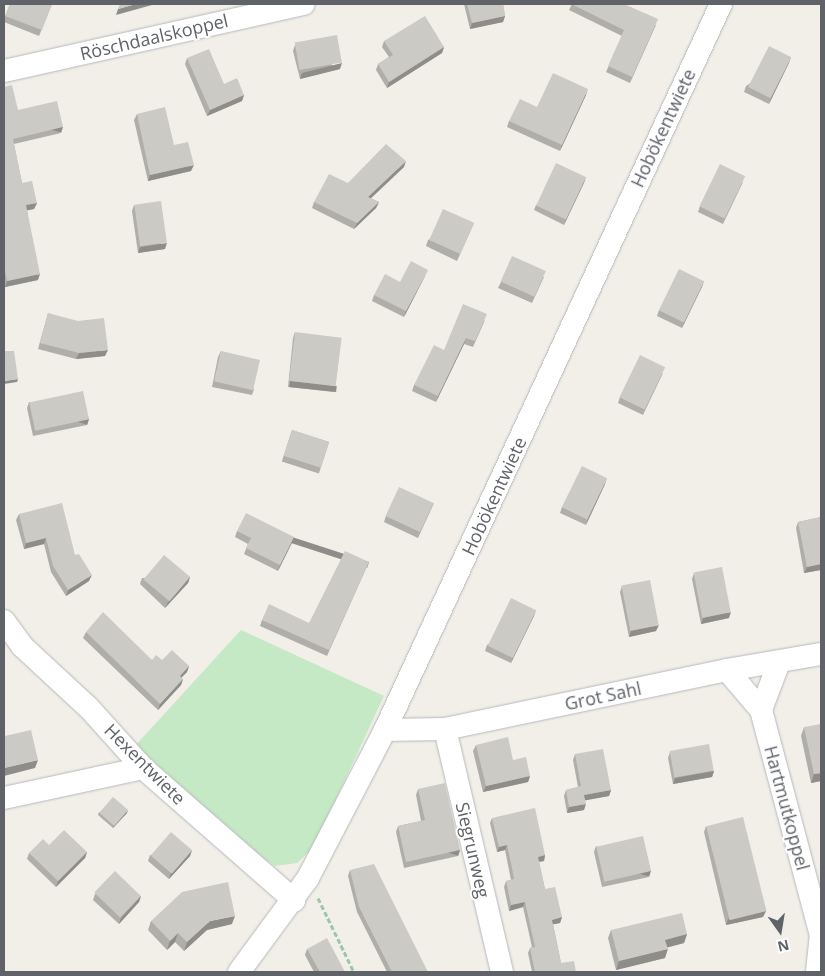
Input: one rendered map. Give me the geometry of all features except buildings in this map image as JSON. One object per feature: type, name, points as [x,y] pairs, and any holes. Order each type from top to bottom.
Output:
[{"type":"street","name":"Röschdaalskoppel","points":[[4,71],[304,4]]},
{"type":"street","name":"Hobökentwiete","points":[[240,972],[294,900],[308,878],[385,730],[721,4]]},
{"type":"street","name":"Hexentwiete","points":[[4,621],[22,646],[90,708],[143,768],[294,900]]},
{"type":"street","name":"Grot Sahl","points":[[385,730],[445,728],[728,670],[821,654]]},
{"type":"street","points":[[761,710],[779,662]]},
{"type":"street","name":"Hartmutkoppel","points":[[728,670],[761,710],[821,936],[817,972]]},
{"type":"street","name":"Siegrunweg","points":[[445,728],[502,972]]},
{"type":"street","points":[[4,798],[143,768]]},
{"type":"path","points":[[308,878],[354,972]]},
{"type":"green space","points":[[241,630],[384,696],[313,848],[297,863],[275,866],[263,858],[135,746]]}]
